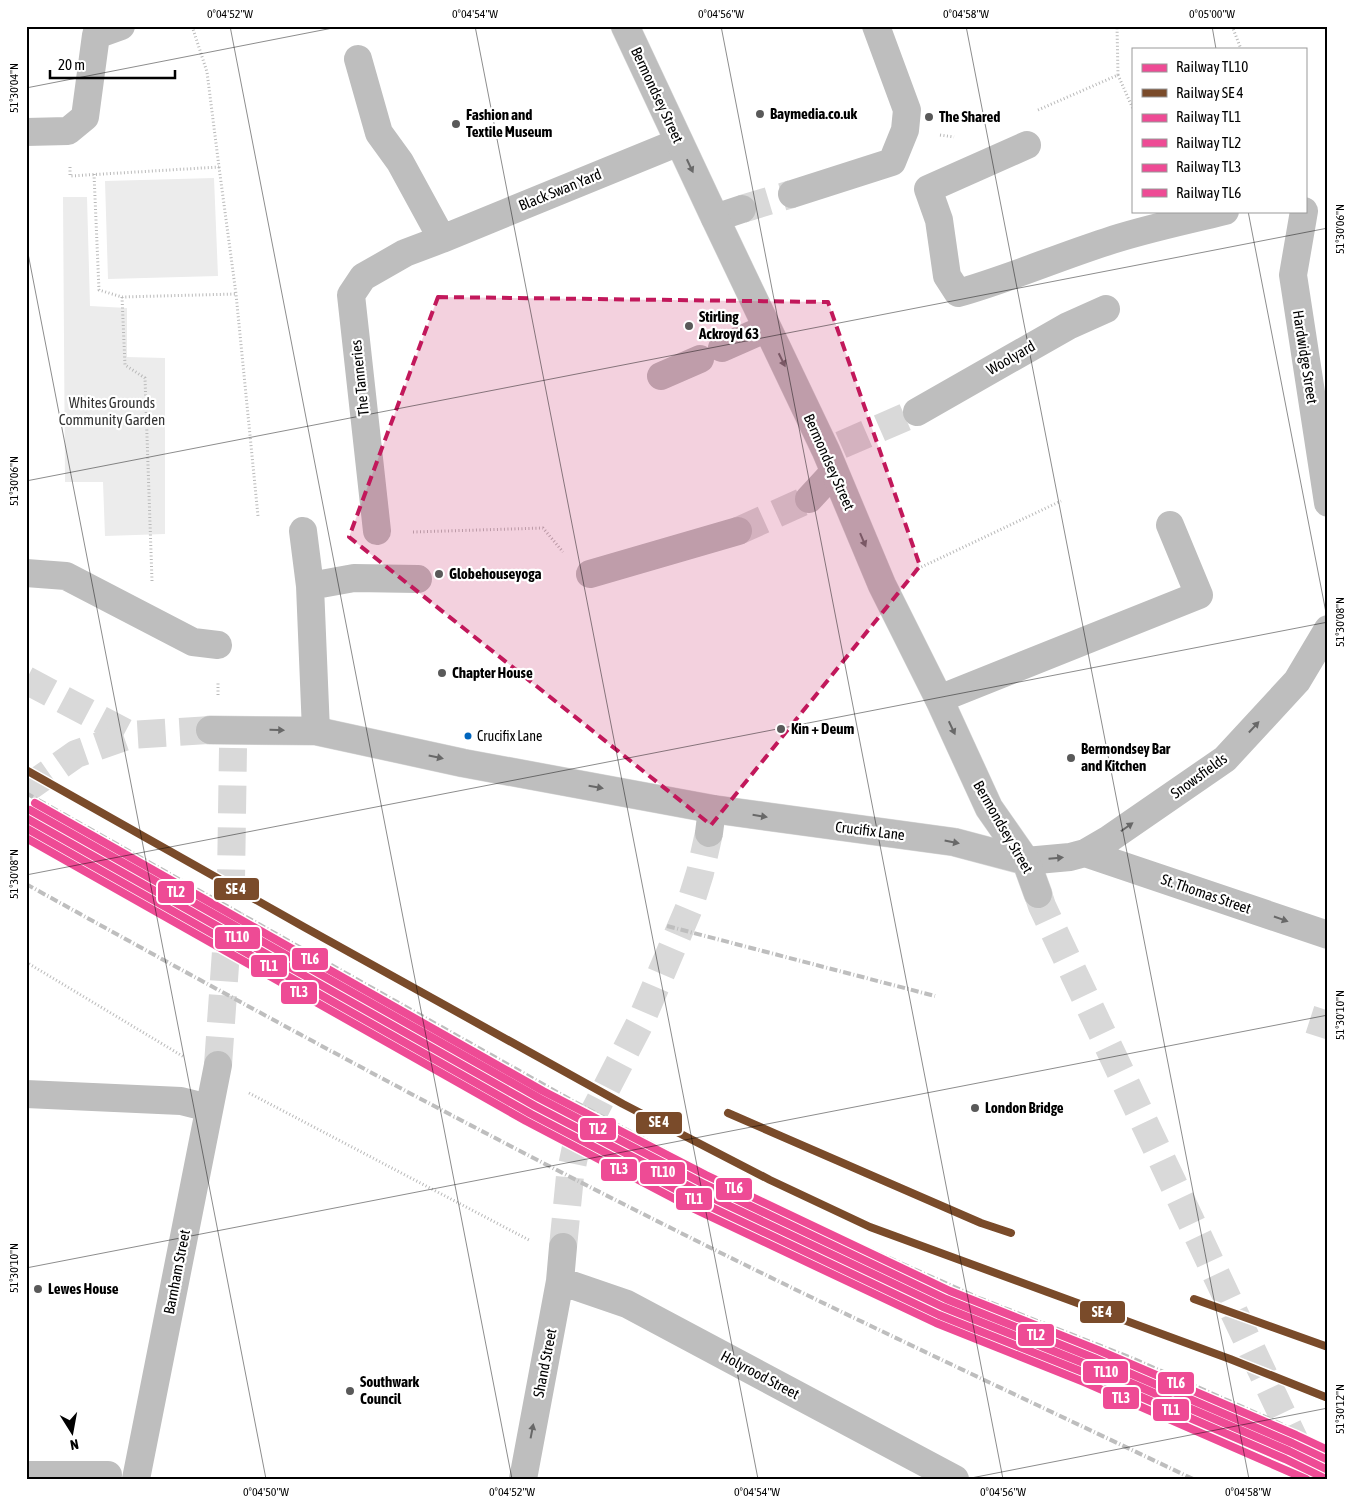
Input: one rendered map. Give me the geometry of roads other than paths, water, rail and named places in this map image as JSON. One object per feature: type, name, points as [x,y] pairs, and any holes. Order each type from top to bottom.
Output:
[{"type":"street","points":[[26,132],[68,131],[85,117],[96,35],[121,26]]},
{"type":"street","name":"Bermondsey Street","points":[[625,26],[767,328],[834,456],[882,585],[939,699],[989,808],[1026,861],[1038,894]]},
{"type":"street","points":[[792,194],[892,162],[905,130],[907,110],[876,26]]},
{"type":"street","points":[[358,59],[379,133],[400,162],[442,238]]},
{"type":"street","name":"Black Swan Yard","points":[[405,254],[678,142]]},
{"type":"street","points":[[1027,145],[928,189],[939,220],[947,276],[958,293],[986,285],[1105,242],[1220,212]]},
{"type":"street","points":[[715,218],[742,209]]},
{"type":"street","name":"Hardwidge Street","points":[[1304,212],[1293,275],[1328,503]]},
{"type":"street","name":"The Tanneries","points":[[377,531],[351,295],[363,277],[405,254]]},
{"type":"street","name":"Woolyard","points":[[917,412],[1068,326],[1106,309]]},
{"type":"street","points":[[661,376],[767,328]]},
{"type":"street","points":[[809,498],[834,456]]},
{"type":"street","points":[[939,699],[1199,595],[1170,525]]},
{"type":"street","points":[[303,531],[310,586],[316,731]]},
{"type":"street","points":[[594,573],[738,531]]},
{"type":"street","points":[[26,573],[66,576],[193,642],[218,645]]},
{"type":"street","points":[[310,586],[354,578],[418,580]]},
{"type":"street","name":"Snowsfields","points":[[1026,861],[1070,857],[1086,853],[1225,759],[1296,681],[1328,629]]},
{"type":"street","name":"Crucifix Lane","points":[[224,734],[316,731],[464,763],[710,821],[954,842],[1026,861]]},
{"type":"street","name":"St. Thomas Street","points":[[1086,853],[1325,926]]},
{"type":"street","name":"Barnham Street","points":[[136,1479],[216,1070]]},
{"type":"street","points":[[26,1094],[181,1102],[209,1108]]},
{"type":"street","name":"Shand Street","points":[[522,1479],[560,1281],[563,1247]]},
{"type":"street","name":"Holyrood Street","points":[[560,1281],[627,1304],[955,1479]]},
{"type":"street","points":[[26,1476],[108,1475]]},
{"type":"tunnel","points":[[742,209],[792,194]]},
{"type":"tunnel","points":[[841,445],[917,412]]},
{"type":"tunnel","points":[[738,531],[809,499]]},
{"type":"tunnel","points":[[26,680],[130,735]]},
{"type":"tunnel","points":[[26,789],[76,754],[130,735],[210,730]]},
{"type":"tunnel","points":[[218,1065],[231,880],[233,748]]},
{"type":"tunnel","points":[[563,1247],[570,1176],[576,1147],[640,1023],[689,908],[700,873],[709,833]]},
{"type":"tunnel","points":[[1038,894],[1309,1471],[1311,1479]]},
{"type":"tunnel","points":[[1319,1037],[1328,1009]]},
{"type":"railway","points":[[26,793],[571,1100],[689,1163],[815,1225],[979,1298],[1134,1359],[1281,1424],[1328,1448]]},
{"type":"railway","points":[[26,884],[347,1059],[589,1187],[801,1292],[1193,1479]]},
{"type":"railway","points":[[667,926],[935,996]]},
{"type":"rail line","name":"TL6","points":[[35,803],[543,1091],[706,1175],[950,1291],[1098,1350],[1328,1450]]},
{"type":"rail line","name":"TL2","points":[[30,810],[539,1098],[702,1183],[946,1299],[1094,1358],[1328,1460]]},
{"type":"rail line","name":"TL10","points":[[26,818],[535,1106],[698,1191],[943,1307],[1091,1366],[1289,1451],[1328,1470]]},
{"type":"rail line","name":"TL1","points":[[26,828],[531,1114],[694,1199],[939,1315],[1088,1374],[1285,1459],[1324,1478]]},
{"type":"rail line","name":"TL3","points":[[26,838],[526,1121],[690,1207],[936,1323],[1084,1382],[1306,1479]]},
{"type":"place","name":"Baymedia.co.uk","points":[[760,114]]},
{"type":"place","name":"The Shared","points":[[929,117]]},
{"type":"place","name":"Fashion and Textile Museum","points":[[456,124]]},
{"type":"place","name":"Stirling Ackroyd 63","points":[[689,326]]},
{"type":"place","name":"Globehouseyoga","points":[[439,574]]},
{"type":"place","name":"Chapter House","points":[[442,673]]},
{"type":"place","name":"Kin + Deum","points":[[781,729]]},
{"type":"place","name":"Crucifix Lane","points":[[468,736]]},
{"type":"place","name":"Bermondsey Bar and Kitchen","points":[[1071,758]]},
{"type":"place","name":"London Bridge","points":[[975,1108]]},
{"type":"place","name":"Lewes House","points":[[38,1289]]},
{"type":"place","name":"Southwark Council","points":[[350,1391]]},
{"type":"park label","name":"Whites Grounds Community Garden","points":[[112,412]]}]
